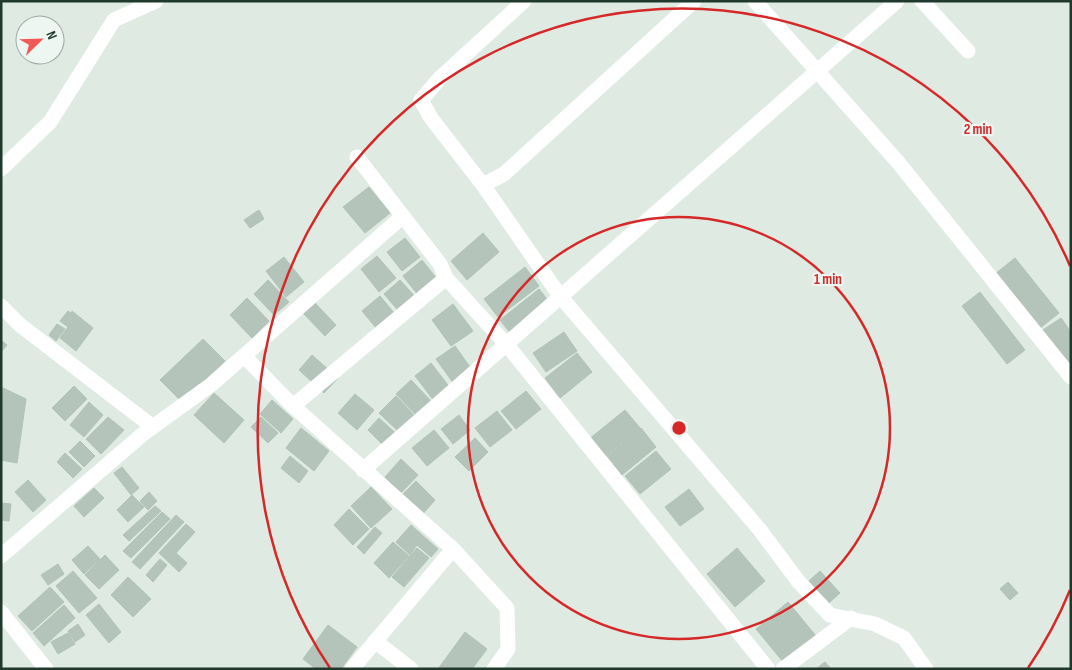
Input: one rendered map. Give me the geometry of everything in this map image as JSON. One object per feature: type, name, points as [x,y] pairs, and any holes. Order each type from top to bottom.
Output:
[{"type":"street","points":[[2,166],[50,122],[114,20],[156,1]]},
{"type":"street","points":[[524,1],[440,78],[421,100],[430,118],[483,185],[560,296],[760,530],[798,581],[830,615],[875,624],[904,638],[926,669]]},
{"type":"street","points":[[483,185],[504,174],[694,1]]},
{"type":"street","points":[[755,1],[897,161],[1071,377]]},
{"type":"street","points":[[363,470],[897,1]]},
{"type":"street","points":[[922,1],[968,51]]},
{"type":"street","points":[[357,157],[440,264],[446,278],[507,344],[768,669]]},
{"type":"street","points":[[1,556],[153,427],[212,384],[403,216]]},
{"type":"street","points":[[293,406],[446,278]]},
{"type":"street","points":[[1,306],[20,325],[153,427]]},
{"type":"street","points":[[244,356],[293,406],[453,549],[507,608],[508,649],[494,669]]},
{"type":"street","points":[[352,669],[453,549]]},
{"type":"street","points":[[1,612],[46,669]]},
{"type":"street","points":[[783,669],[851,618]]},
{"type":"street","points":[[375,641],[411,669]]},
{"type":"building","points":[[369,187],[390,213],[365,233],[343,207]]},
{"type":"building","points":[[259,210],[264,219],[250,228],[244,220]]},
{"type":"building","points":[[483,233],[499,252],[467,280],[451,261]]},
{"type":"building","points":[[405,238],[420,257],[402,271],[387,252]]},
{"type":"building","points":[[377,256],[396,278],[379,292],[361,269]]},
{"type":"building","points":[[284,257],[304,282],[286,297],[266,271]]},
{"type":"building","points":[[1015,258],[1059,313],[1039,329],[995,274]]},
{"type":"building","points":[[422,260],[441,284],[422,300],[403,276]]},
{"type":"building","points":[[525,267],[539,286],[498,317],[484,299]]},
{"type":"building","points":[[268,280],[289,302],[274,315],[254,294]]},
{"type":"building","points":[[400,280],[419,301],[402,315],[384,294]]},
{"type":"building","points":[[539,289],[554,308],[515,339],[500,320]]},
{"type":"building","points":[[980,292],[1025,350],[1007,364],[962,306]]},
{"type":"building","points":[[380,296],[400,320],[382,335],[362,311]]},
{"type":"building","points":[[247,298],[269,321],[252,338],[230,315]]},
{"type":"building","points":[[314,302],[336,325],[325,336],[303,313]]},
{"type":"building","points":[[453,304],[473,331],[451,346],[432,320]]},
{"type":"building","points":[[68,311],[71,313],[72,311],[93,328],[76,351],[60,338],[68,327],[60,321]]},
{"type":"building","points":[[1061,318],[1071,332],[1071,377],[1040,332]]},
{"type":"building","points":[[57,324],[65,329],[56,341],[49,335]]},
{"type":"building","points":[[564,332],[577,351],[546,372],[533,353]]},
{"type":"building","points":[[203,339],[225,361],[182,402],[160,380]]},
{"type":"building","points":[[1,340],[7,345],[1,352]]},
{"type":"building","points":[[455,346],[473,371],[454,384],[436,359]]},
{"type":"building","points":[[577,353],[592,372],[560,398],[545,378]]},
{"type":"building","points":[[312,355],[338,378],[324,393],[299,370]]},
{"type":"building","points":[[431,363],[451,389],[435,402],[415,376]]},
{"type":"building","points":[[411,380],[433,403],[418,417],[396,394]]},
{"type":"building","points":[[74,386],[87,399],[65,421],[52,408]]},
{"type":"building","points":[[1,387],[26,399],[17,463],[1,460]]},
{"type":"building","points":[[526,391],[541,409],[516,429],[501,411]]},
{"type":"building","points":[[214,393],[244,420],[224,443],[194,415]]},
{"type":"building","points":[[355,394],[374,410],[357,430],[338,413]]},
{"type":"building","points":[[396,396],[416,417],[400,433],[379,413]]},
{"type":"building","points":[[272,400],[293,419],[281,433],[260,414]]},
{"type":"building","points":[[89,402],[103,415],[84,437],[70,425]]},
{"type":"building","points":[[625,410],[640,428],[603,458],[588,440]]},
{"type":"building","points":[[497,411],[512,430],[490,447],[475,428]]},
{"type":"building","points":[[459,415],[470,430],[453,444],[441,429]]},
{"type":"building","points":[[108,417],[124,430],[101,454],[86,439]]},
{"type":"building","points":[[261,417],[278,433],[268,443],[251,427]]},
{"type":"building","points":[[379,418],[400,437],[388,450],[368,430]]},
{"type":"building","points":[[301,428],[329,451],[314,471],[286,448]]},
{"type":"building","points":[[641,428],[656,447],[622,475],[607,456]]},
{"type":"building","points":[[434,430],[449,448],[427,466],[412,448]]},
{"type":"building","points":[[475,438],[488,452],[469,471],[455,457]]},
{"type":"building","points":[[80,441],[95,456],[84,467],[69,452]]},
{"type":"building","points":[[656,451],[671,469],[640,494],[625,476]]},
{"type":"building","points":[[65,453],[82,469],[73,478],[57,462]]},
{"type":"building","points":[[290,456],[308,471],[299,483],[281,468]]},
{"type":"building","points":[[401,459],[418,475],[401,493],[385,477]]},
{"type":"building","points":[[122,467],[139,488],[131,495],[114,473]]},
{"type":"building","points":[[28,480],[46,500],[33,512],[15,492]]},
{"type":"building","points":[[416,481],[435,500],[421,516],[401,496]]},
{"type":"building","points":[[371,487],[392,509],[371,528],[351,506]]},
{"type":"building","points":[[94,488],[104,498],[84,517],[74,506]]},
{"type":"building","points":[[689,489],[704,509],[680,526],[665,507]]},
{"type":"building","points":[[149,492],[157,501],[148,510],[140,501]]},
{"type":"building","points":[[132,495],[144,507],[128,522],[117,510]]},
{"type":"building","points":[[1,503],[11,504],[9,521],[1,520]]},
{"type":"building","points":[[155,506],[161,511],[129,541],[123,535]]},
{"type":"building","points":[[349,509],[369,529],[353,545],[334,525]]},
{"type":"building","points":[[162,512],[170,519],[131,558],[123,551]]},
{"type":"building","points":[[176,515],[184,522],[140,569],[132,562]]},
{"type":"building","points":[[186,524],[195,532],[176,553],[187,563],[179,572],[159,553]]},
{"type":"building","points":[[411,525],[438,549],[431,557],[417,545],[410,555],[396,542]]},
{"type":"building","points":[[375,527],[382,533],[364,554],[357,547]]},
{"type":"building","points":[[393,542],[409,556],[389,578],[374,563]]},
{"type":"building","points":[[88,546],[100,559],[84,574],[72,560]]},
{"type":"building","points":[[417,548],[429,558],[404,587],[392,577]]},
{"type":"building","points":[[737,548],[765,581],[735,607],[707,574]]},
{"type":"building","points":[[105,555],[119,570],[99,589],[85,575]]},
{"type":"building","points":[[160,559],[167,565],[153,582],[146,575]]},
{"type":"building","points":[[58,564],[64,574],[48,585],[41,575]]},
{"type":"building","points":[[73,571],[97,598],[79,613],[56,586]]},
{"type":"building","points":[[820,571],[840,593],[820,611],[800,589]]},
{"type":"building","points":[[128,577],[151,599],[133,617],[111,595]]},
{"type":"building","points":[[1008,582],[1018,593],[1010,600],[1000,589]]},
{"type":"building","points":[[50,587],[64,602],[32,631],[18,616]]},
{"type":"building","points":[[788,602],[816,636],[784,663],[756,629]]},
{"type":"building","points":[[99,604],[121,632],[109,643],[86,615]]},
{"type":"building","points":[[64,605],[75,618],[44,646],[33,633]]},
{"type":"building","points":[[78,624],[85,635],[75,642],[68,631]]},
{"type":"building","points":[[328,625],[357,647],[341,669],[316,669],[303,659]]},
{"type":"building","points":[[465,632],[487,649],[472,669],[438,669]]},
{"type":"building","points":[[68,633],[75,644],[58,654],[51,642]]},
{"type":"building","points":[[825,662],[831,669],[816,669]]}]
